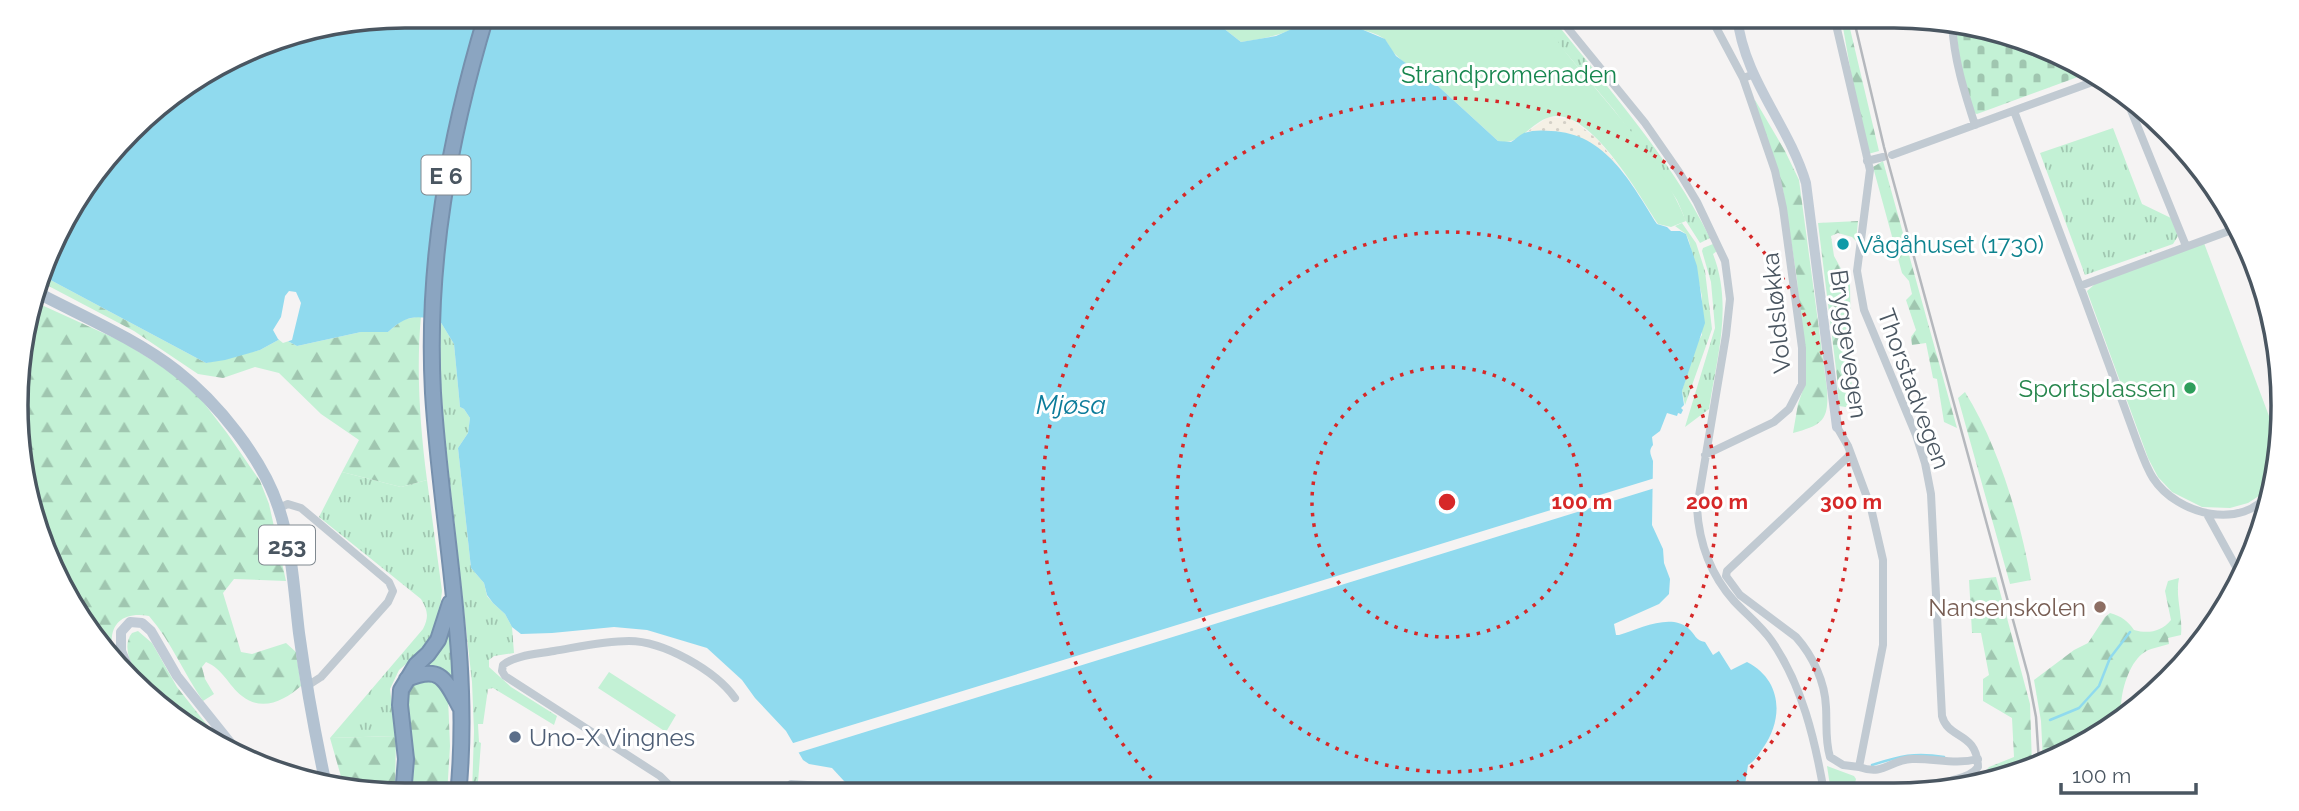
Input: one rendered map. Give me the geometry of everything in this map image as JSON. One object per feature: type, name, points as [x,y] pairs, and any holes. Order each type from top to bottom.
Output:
[{"type":"highway","name":"E 6","points":[[458,783],[460,665],[435,419],[432,339],[435,258],[447,169],[460,106],[483,28]]},
{"type":"highway","points":[[404,783],[406,759],[401,690],[438,640],[453,595]]},
{"type":"highway","points":[[407,679],[426,672],[437,674],[446,681],[461,708]]},
{"type":"main road","name":"253","points":[[44,296],[151,353],[193,384],[220,413],[262,472],[279,508],[287,543],[307,686],[324,774]]},
{"type":"street","points":[[1568,28],[1645,123],[1679,172],[1725,261],[1730,299],[1726,335],[1697,508],[1704,550],[1710,567],[1722,586],[1770,639],[1781,657],[1804,708],[1822,783]]},
{"type":"street","name":"Voldsløkka","points":[[1705,455],[1774,422],[1789,409],[1802,384],[1802,348],[1783,208],[1772,161],[1747,76],[1717,28]]},
{"type":"street","name":"Bryggevegen","points":[[1739,28],[1747,76],[1797,156],[1806,183],[1837,427],[1871,508],[1884,561],[1883,645],[1859,767]]},
{"type":"street","points":[[1837,28],[1867,161],[2089,83]]},
{"type":"street","points":[[1952,33],[1959,79],[1975,125]]},
{"type":"street","points":[[2014,111],[2153,478],[2179,503],[2207,514],[2230,514],[2258,503]]},
{"type":"street","points":[[2133,114],[2186,246]]},
{"type":"street","name":"Thorstadvegen","points":[[1867,161],[1870,182],[1857,271],[1864,310],[1916,435],[1931,494],[1943,721],[1951,730],[1968,739],[1976,750],[1978,760]]},
{"type":"street","points":[[2080,286],[2228,231]]},
{"type":"street","points":[[1850,455],[1727,571],[1726,576],[1740,595],[1796,637],[1818,670],[1826,705],[1830,757],[1843,765],[1872,771],[1912,759],[1956,762],[1978,760],[1979,767],[1971,775]]},
{"type":"street","points":[[279,508],[288,504],[301,508],[389,582],[393,591],[388,602],[321,677],[307,686]]},
{"type":"street","points":[[2207,514],[2235,565]]},
{"type":"street","points":[[123,655],[121,632],[131,622],[142,622],[151,631],[177,676],[223,735]]},
{"type":"street","points":[[665,783],[660,776],[505,676],[503,666],[508,661],[553,651],[612,642],[642,642],[675,654],[706,670],[735,698]]},
{"type":"green space","name":"Strandpromenaden","points":[[1223,28],[1347,28],[1296,29],[1241,42]]},
{"type":"green space","name":"Strandpromenaden","points":[[1347,28],[1546,28],[1652,159],[1686,221],[1671,227],[1658,224],[1612,156],[1581,125],[1565,117],[1550,117],[1519,137],[1505,142],[1498,141],[1438,86],[1394,53],[1383,38],[1366,31]]},
{"type":"green space","points":[[1545,28],[1561,28],[1615,96],[1676,178],[1710,238],[1700,243],[1677,200],[1614,110]]},
{"type":"green space","points":[[1843,28],[1850,28],[1879,151],[1868,154]]},
{"type":"green space","points":[[1956,33],[2015,48],[2078,77],[1977,114],[1974,113],[1961,68]]},
{"type":"green space","points":[[1755,100],[1799,180],[1827,389],[1827,408],[1822,420],[1793,433],[1805,384],[1797,279],[1783,190]]},
{"type":"green space","points":[[2113,128],[2142,204],[2171,218],[2178,236],[2173,244],[2085,275],[2040,153]]},
{"type":"green space","points":[[1883,161],[1957,428],[1944,422],[1937,379],[1933,378],[1926,343],[1912,345],[1911,337],[1916,330],[1906,300],[1912,294],[1909,281],[1902,273],[1873,167]]},
{"type":"green space","points":[[1858,221],[1856,241],[1838,233],[1831,236],[1834,256],[1850,285],[1852,408],[1839,406],[1818,223]]},
{"type":"green space","points":[[1682,223],[1696,243],[1705,271],[1712,329],[1685,405],[1682,391],[1695,346],[1702,335],[1702,296],[1689,241],[1686,234],[1675,226]]},
{"type":"green space","name":"Sportsplassen","points":[[2204,243],[2270,420],[2268,455],[2260,495],[2248,503],[2230,508],[2202,507],[2172,492],[2158,477],[2148,458],[2087,291],[2095,284]]},
{"type":"green space","points":[[1713,244],[1717,251],[1713,254],[1722,292],[1719,351],[1709,409],[1685,427],[1715,328],[1711,282],[1702,251]]},
{"type":"green space","points":[[50,280],[206,363],[260,350],[282,338],[297,346],[361,332],[388,332],[402,320],[421,316],[420,398],[427,480],[401,487],[342,472],[359,440],[321,414],[279,373],[255,367],[223,378],[198,374],[134,331],[48,285]]},
{"type":"green space","points":[[42,305],[123,342],[172,373],[197,394],[260,481],[269,504],[286,581],[234,579],[223,593],[241,652],[252,654],[286,643],[296,652],[301,686],[273,703],[257,703],[237,692],[217,669],[206,662],[202,667],[205,679],[214,694],[203,701],[149,616],[130,616],[123,619],[114,629],[112,642],[92,615],[67,572],[48,527],[35,479],[28,406],[31,356]]},
{"type":"green space","points":[[440,321],[454,344],[460,407],[470,418],[468,433],[458,448],[471,568],[484,583],[487,596],[505,614],[512,627],[514,653],[494,656],[489,660],[489,667],[511,687],[557,716],[554,725],[493,688],[488,689],[483,724],[478,724],[481,743],[478,783],[472,783],[472,682],[444,430]]},
{"type":"green space","points":[[1965,392],[1988,435],[2006,483],[2021,532],[2031,580],[2010,584],[1958,398]]},
{"type":"green space","points":[[342,472],[401,487],[427,480],[442,591],[438,626],[425,648],[399,670],[390,689],[396,736],[330,738],[423,629],[427,617],[421,599],[319,517]]},
{"type":"green space","points":[[1996,577],[2030,704],[2032,756],[1985,771],[1989,767],[2014,757],[2012,718],[1983,701],[1983,679],[1989,675],[1981,633],[1972,633],[1969,580]]},
{"type":"green space","points":[[2179,578],[2181,635],[2168,638],[2169,644],[2148,650],[2137,659],[2125,684],[2121,706],[2082,732],[2043,752],[2041,721],[2034,680],[2074,650],[2088,643],[2110,613],[2124,619],[2134,630],[2149,632],[2163,627],[2171,620],[2165,591],[2168,581]]},
{"type":"green space","points":[[449,626],[454,683],[419,667]]},
{"type":"green space","points":[[138,631],[152,643],[177,687],[208,727],[176,705],[132,665],[128,644],[132,633]]},
{"type":"green space","points":[[609,672],[676,715],[666,732],[598,688]]},
{"type":"green space","points":[[434,677],[448,697],[450,746],[448,783],[412,783],[412,747],[407,710],[413,684]]},
{"type":"green space","points":[[396,736],[395,783],[341,778],[330,738]]},
{"type":"green space","points":[[1827,766],[1856,779],[1855,783],[1830,783]]},
{"type":"sand","points":[[1548,117],[1571,119],[1597,139],[1622,170],[1601,151],[1579,139],[1556,132],[1527,132]]},
{"type":"water","name":"Mjøsa","points":[[406,28],[1223,28],[1241,42],[1276,36],[1294,28],[1361,29],[1385,39],[1396,56],[1428,82],[1438,86],[1498,141],[1511,142],[1524,133],[1541,130],[1570,134],[1602,150],[1627,177],[1657,224],[1686,234],[1697,266],[1705,323],[1682,391],[1683,410],[1677,416],[1667,413],[1660,431],[1652,437],[1653,445],[1650,451],[1653,461],[1652,525],[1663,549],[1664,563],[1670,579],[1669,594],[1659,604],[1614,624],[1616,635],[1619,635],[1664,622],[1681,624],[1705,642],[1713,655],[1719,651],[1731,670],[1747,662],[1759,670],[1773,689],[1776,701],[1774,724],[1763,748],[1748,765],[1745,783],[846,783],[832,768],[809,764],[803,760],[786,731],[742,680],[707,648],[647,630],[614,627],[521,634],[512,627],[505,614],[487,595],[484,583],[471,568],[458,448],[468,433],[470,418],[460,407],[454,344],[440,321],[406,319],[388,332],[361,332],[297,346],[282,338],[260,350],[206,363],[50,280],[67,239],[92,196],[122,157],[157,122],[196,92],[239,67],[308,41],[356,31]]},
{"type":"pier","points":[[289,291],[296,292],[301,303],[292,340],[283,343],[273,330],[281,317],[285,296]]},
{"type":"pier","points":[[1655,478],[1655,488],[794,754],[790,744]]},
{"type":"waterway","points":[[2050,720],[2079,708],[2099,686],[2110,658],[2130,632]]},
{"type":"waterway","points":[[1872,765],[1908,756],[1944,757]]},
{"type":"railway","points":[[1856,28],[1884,147],[2028,675],[2036,717],[2038,754]]},
{"type":"place","name":"Vågåhuset (1730)","points":[[1843,244]]},
{"type":"place","name":"Sportsplassen","points":[[2190,388]]},
{"type":"place","name":"Nansenskolen","points":[[2100,607]]},
{"type":"place","name":"Uno-X Vingnes","points":[[515,737]]}]
